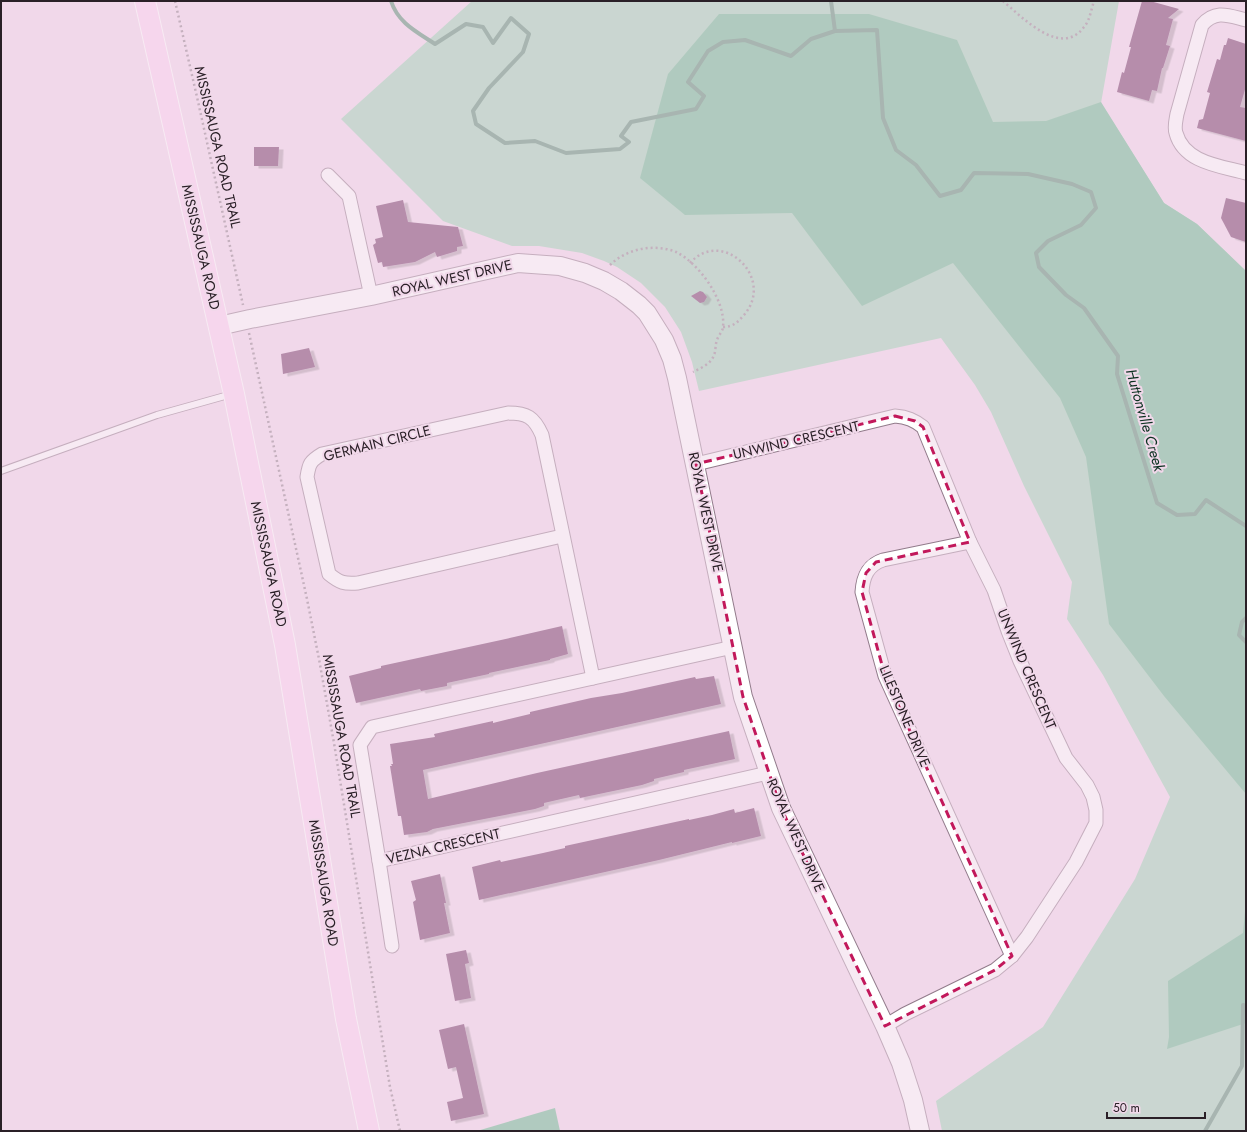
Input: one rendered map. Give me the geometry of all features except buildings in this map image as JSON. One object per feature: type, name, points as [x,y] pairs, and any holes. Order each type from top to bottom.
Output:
[{"type":"main road","name":"MISSISSAUGA ROAD","points":[[145,1],[234,394],[285,645],[346,1019],[369,1131]]},
{"type":"street","points":[[1246,20],[1221,14],[1207,19],[1202,24],[1177,114],[1175,132],[1179,141],[1189,153],[1195,157],[1203,161],[1246,173]]},
{"type":"street","points":[[328,175],[349,196],[371,296]]},
{"type":"street","name":"ROYAL WEST DRIVE","points":[[219,326],[371,296],[518,263],[560,266],[585,273],[604,281],[621,291],[639,305],[647,314],[664,340],[678,378],[743,697],[768,773],[781,808],[885,1026],[901,1063],[913,1100],[920,1131]]},
{"type":"street","name":"GERMAIN CIRCLE","points":[[562,536],[358,583],[348,584],[338,582],[330,574],[306,477],[312,460],[322,454],[508,412],[520,413],[529,416],[537,424],[542,435],[593,678]]},
{"type":"street","name":"UNWIND CRESCENT","points":[[696,464],[895,416],[905,417],[915,421],[923,427],[970,542],[994,590],[1008,631],[1043,710],[1066,758],[1087,785],[1093,796],[1096,810],[1096,823],[1076,862],[1027,937],[1012,956],[994,970],[905,1014],[885,1026]]},
{"type":"street","name":"LILESTONE DRIVE","points":[[970,542],[876,562],[866,573],[862,592],[885,676],[1012,956]]},
{"type":"street","name":"VEZNA CRESCENT","points":[[733,646],[372,727],[360,745],[379,860],[768,773]]},
{"type":"street","points":[[379,860],[392,946]]},
{"type":"lane","points":[[1,471],[157,415],[234,394]]},
{"type":"path","name":"MISSISSAUGA ROAD TRAIL","points":[[175,1],[241,297]]},
{"type":"path","points":[[1004,1],[1031,25],[1049,36],[1061,39],[1077,35],[1085,26],[1094,1]]},
{"type":"path","points":[[610,265],[623,254],[649,248],[676,252],[690,262],[711,286],[721,308],[723,327],[718,336],[712,359],[704,367],[693,372]]},
{"type":"path","points":[[690,262],[698,255],[716,251],[734,255],[744,263],[747,268],[754,283],[753,299],[750,306],[734,325],[723,327]]},
{"type":"path","name":"MISSISSAUGA ROAD TRAIL","points":[[252,346],[319,659],[390,1087],[400,1131]]},
{"type":"highlighted area","points":[[895,416],[915,421],[923,427],[970,542],[876,562],[866,573],[862,592],[885,676],[1012,956],[995,970],[885,1026],[781,808],[743,697],[696,464]]},
{"type":"green space","points":[[472,1],[1119,1],[1101,103],[1164,203],[1197,224],[1246,271],[1246,1131],[942,1131],[936,1101],[1043,1027],[1135,879],[1170,797],[1103,675],[1067,619],[1072,582],[1024,486],[991,412],[975,385],[941,338],[699,391],[692,362],[681,332],[665,307],[641,283],[617,267],[582,253],[539,246],[512,246],[443,221],[341,119]]},
{"type":"green space","points":[[719,14],[869,14],[957,40],[993,122],[1046,121],[1101,102],[1164,203],[1197,224],[1246,271],[1246,794],[1164,696],[1109,624],[1086,457],[1060,398],[953,263],[862,306],[792,213],[685,215],[640,178],[668,74]]},
{"type":"green space","points":[[1246,901],[1246,1023],[1167,1049],[1169,1037],[1168,981],[1243,933]]},
{"type":"green space","points":[[555,1108],[560,1131],[477,1131]]},
{"type":"waterway","name":"Huttonville Creek","points":[[391,1],[394,9],[403,21],[435,44],[466,24],[483,27],[493,43],[511,18],[529,34],[523,52],[489,88],[473,111],[476,124],[505,143],[535,141],[566,153],[620,149],[629,142],[621,136],[631,122],[696,109],[704,96],[688,82],[708,51],[723,42],[745,40],[791,56],[811,39],[835,31],[877,30],[883,118],[896,150],[916,165],[940,196],[961,190],[974,173],[1028,174],[1072,184],[1091,192],[1096,208],[1081,225],[1048,241],[1036,253],[1039,267],[1066,295],[1084,308],[1118,356],[1117,374],[1157,503],[1177,515],[1195,514],[1206,500],[1246,526]]},
{"type":"waterway","points":[[831,1],[835,31]]},
{"type":"waterway","name":"Huttonville Creek","points":[[1246,618],[1242,622],[1239,635],[1246,642]]},
{"type":"waterway","name":"Huttonville Creek","points":[[1205,1131],[1242,1066],[1243,1005],[1246,1006]]}]
